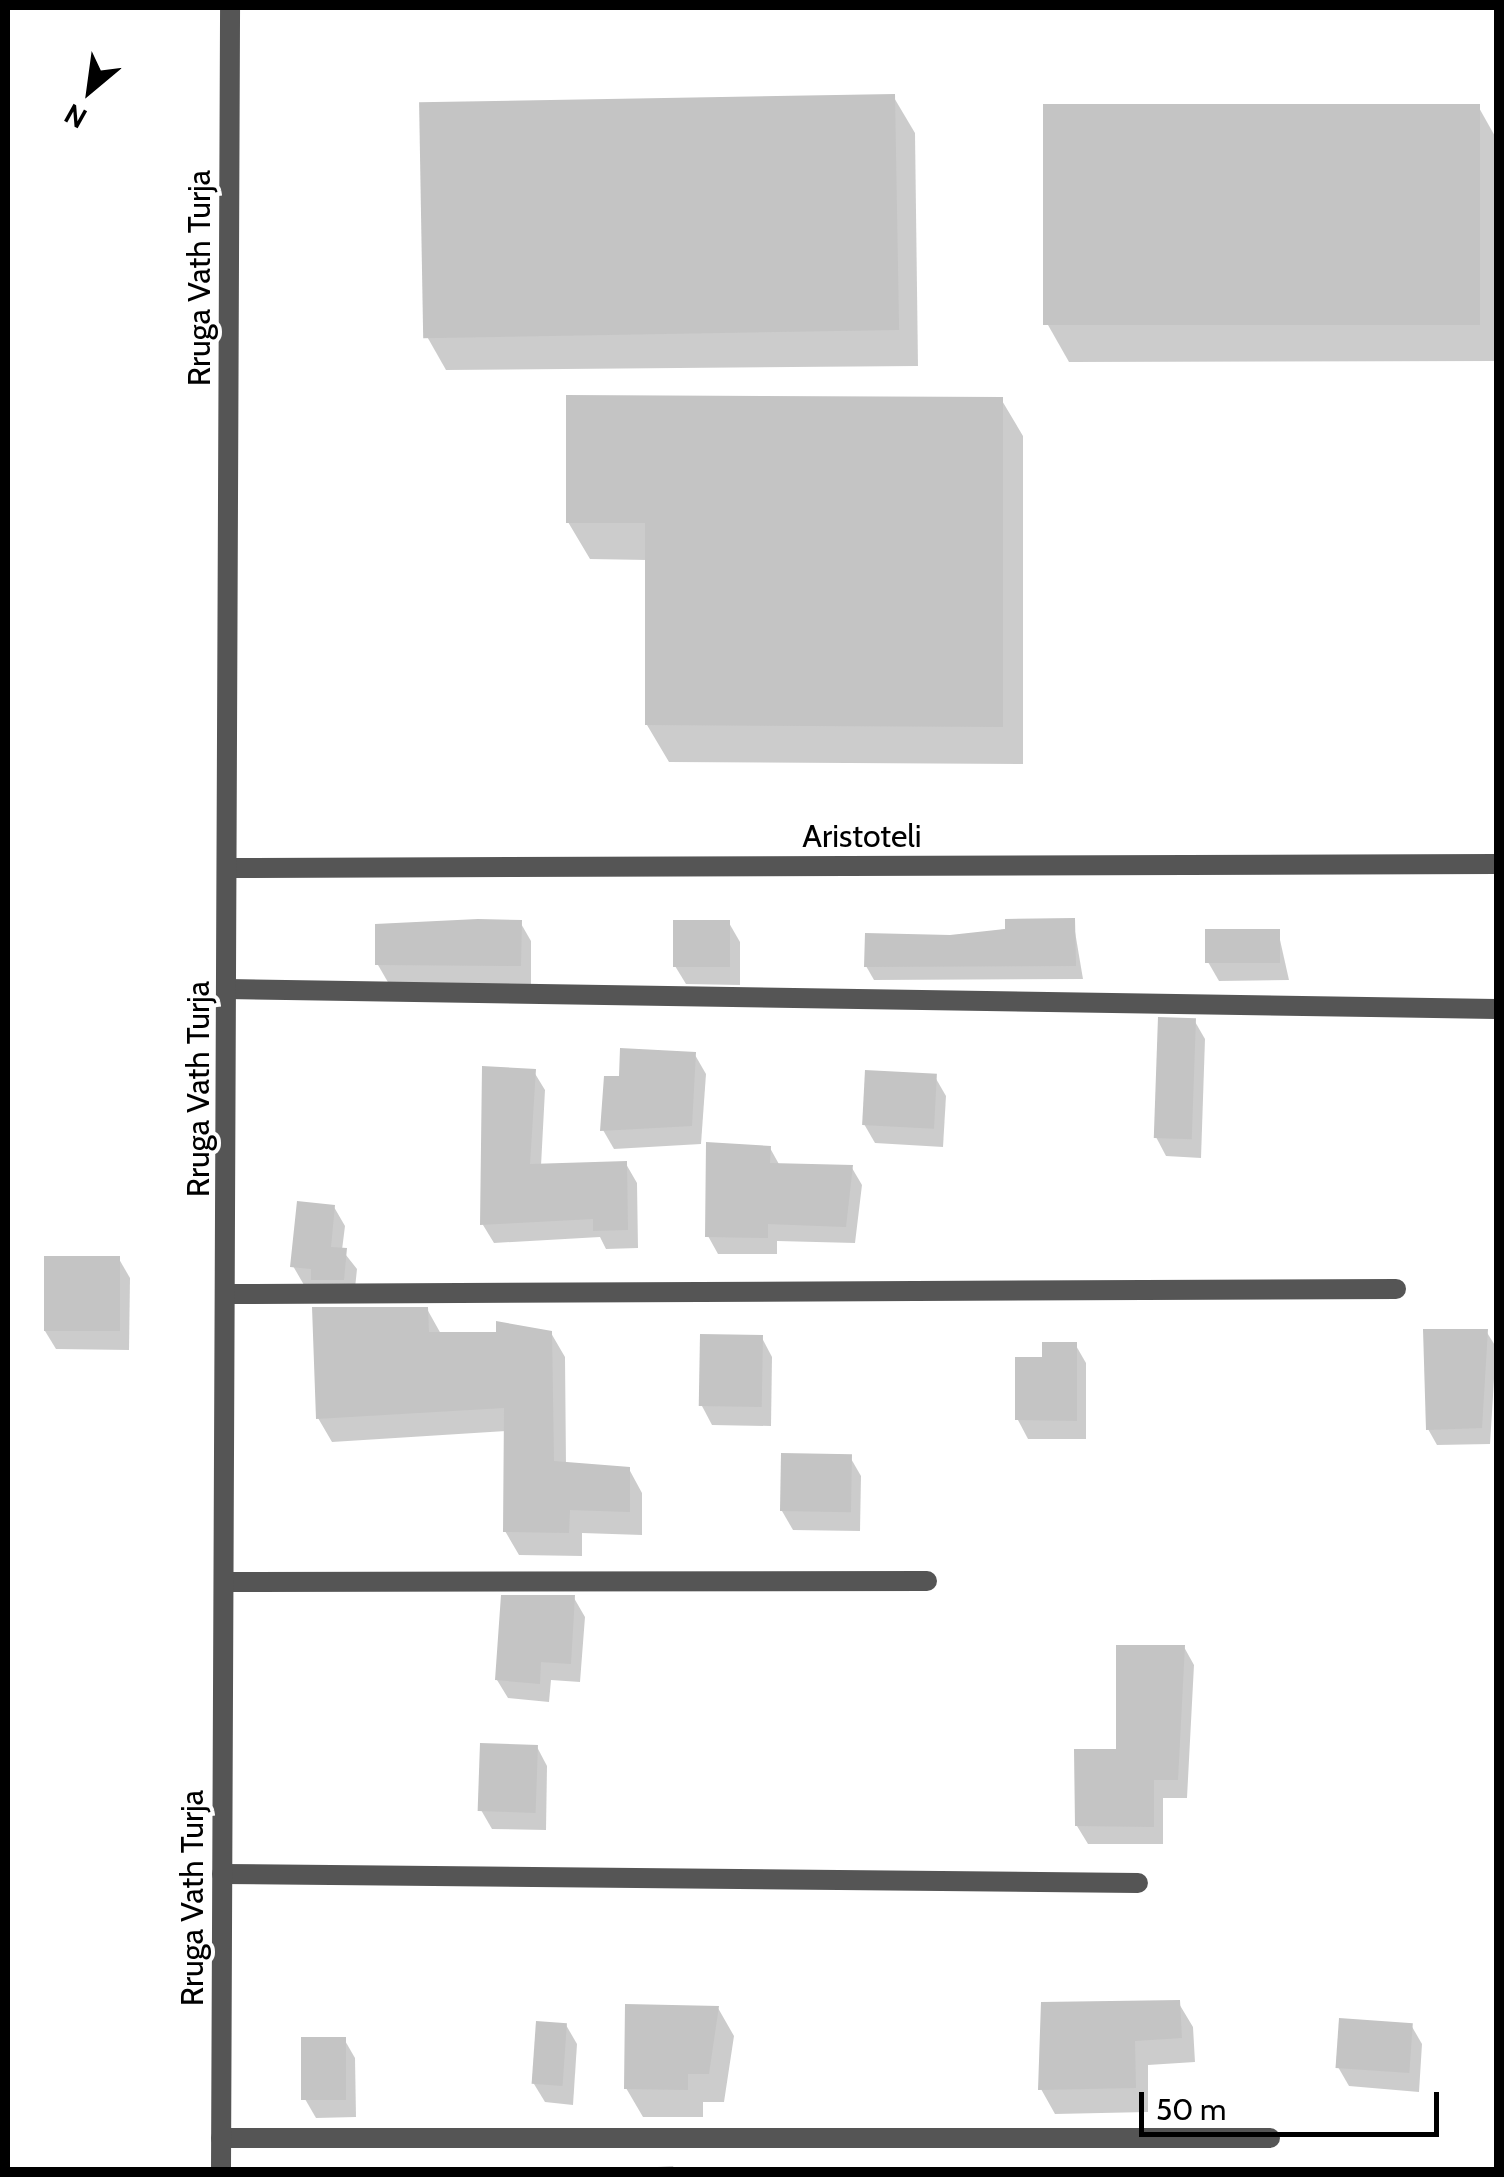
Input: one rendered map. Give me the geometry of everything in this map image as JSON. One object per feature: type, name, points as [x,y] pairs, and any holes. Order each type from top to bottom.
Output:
[{"type":"street","name":"Rruga Vath Turja","points":[[221,2170],[229,1294],[230,8]]},
{"type":"street","name":"Aristoteli","points":[[228,868],[1496,864]]},
{"type":"street","points":[[227,990],[1496,1009]]},
{"type":"street","points":[[229,1294],[1396,1289]]},
{"type":"street","points":[[226,1582],[927,1582]]},
{"type":"street","points":[[222,1874],[1138,1883]]},
{"type":"street","points":[[221,2138],[1270,2138]]},
{"type":"building","points":[[895,94],[899,330],[423,338],[419,102]]},
{"type":"building","points":[[1043,104],[1480,104],[1480,325],[1043,325]]},
{"type":"building","points":[[566,395],[1003,397],[1003,727],[645,725],[645,523],[566,523]]},
{"type":"building","points":[[1075,918],[1076,966],[864,967],[865,933],[950,935],[1005,929],[1005,919]]},
{"type":"building","points":[[522,920],[521,966],[375,965],[375,924]]},
{"type":"building","points":[[673,920],[730,920],[730,967],[673,967]]},
{"type":"building","points":[[1205,929],[1280,929],[1280,963],[1205,963]]},
{"type":"building","points":[[1158,1017],[1196,1018],[1192,1139],[1154,1138]]},
{"type":"building","points":[[620,1048],[696,1052],[692,1126],[600,1131],[604,1076],[619,1076]]},
{"type":"building","points":[[482,1066],[536,1069],[530,1164],[627,1161],[628,1230],[593,1231],[593,1219],[480,1225]]},
{"type":"building","points":[[865,1070],[937,1074],[934,1129],[862,1125]]},
{"type":"building","points":[[706,1142],[771,1146],[770,1163],[853,1165],[846,1227],[768,1224],[768,1238],[705,1237]]},
{"type":"building","points":[[297,1201],[335,1205],[331,1247],[347,1248],[344,1280],[311,1280],[311,1269],[290,1267]]},
{"type":"building","points":[[44,1256],[120,1256],[120,1331],[44,1331]]},
{"type":"building","points":[[312,1307],[428,1307],[429,1332],[496,1332],[496,1321],[552,1331],[554,1461],[630,1467],[630,1512],[570,1510],[569,1533],[503,1532],[504,1408],[316,1419]]},
{"type":"building","points":[[1423,1329],[1488,1329],[1482,1428],[1426,1430]]},
{"type":"building","points":[[700,1334],[763,1335],[762,1407],[699,1406]]},
{"type":"building","points":[[1042,1342],[1077,1342],[1077,1421],[1015,1420],[1015,1357],[1042,1357]]},
{"type":"building","points":[[781,1453],[852,1454],[851,1512],[780,1511]]},
{"type":"building","points":[[501,1595],[575,1595],[571,1664],[541,1662],[540,1684],[495,1680]]},
{"type":"building","points":[[1116,1645],[1185,1645],[1178,1780],[1154,1780],[1154,1827],[1075,1826],[1074,1749],[1116,1749]]},
{"type":"building","points":[[480,1743],[538,1745],[536,1813],[478,1811]]},
{"type":"building","points":[[1180,2000],[1182,2038],[1135,2041],[1136,2088],[1038,2090],[1041,2002]]},
{"type":"building","points":[[625,2004],[719,2006],[709,2074],[688,2074],[688,2090],[624,2089]]},
{"type":"building","points":[[1339,2018],[1413,2023],[1409,2073],[1336,2068]]},
{"type":"building","points":[[536,2021],[567,2023],[563,2086],[532,2084]]},
{"type":"building","points":[[301,2037],[346,2037],[346,2100],[301,2100]]}]
